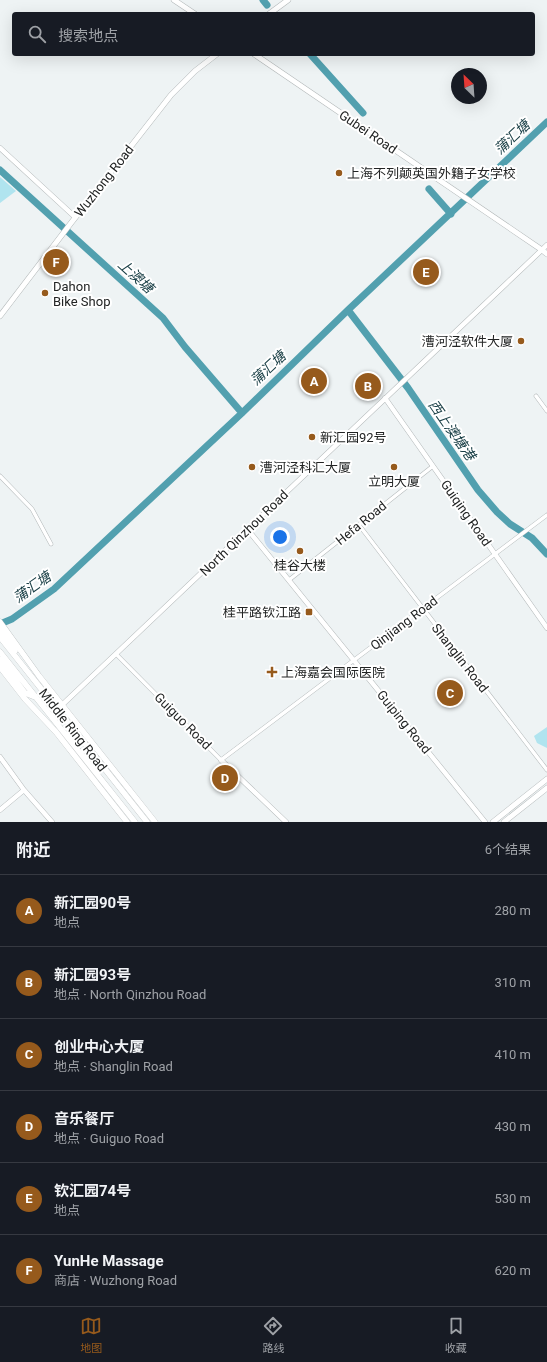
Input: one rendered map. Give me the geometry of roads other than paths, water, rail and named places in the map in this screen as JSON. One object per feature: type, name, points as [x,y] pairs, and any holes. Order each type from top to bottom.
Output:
[{"type":"main road","points":[[174,0],[192,12]]},
{"type":"main road","points":[[272,12],[288,0]]},
{"type":"main road","name":"Wuzhong Road","points":[[0,316],[171,94],[214,56]]},
{"type":"main road","name":"Gubei Road","points":[[257,56],[547,254]]},
{"type":"main road","points":[[0,622],[4,635]]},
{"type":"main road","points":[[0,629],[40,676],[156,822]]},
{"type":"main road","name":"Middle Ring Road","points":[[4,635],[29,673],[147,822]]},
{"type":"main road","name":"Middle Ring Road","points":[[0,652],[135,822]]},
{"type":"main road","points":[[0,660],[25,693],[37,698]]},
{"type":"main road","points":[[0,667],[25,699],[56,732],[127,822]]},
{"type":"main road","points":[[493,822],[547,778]]},
{"type":"main road","points":[[504,822],[547,788]]},
{"type":"street","points":[[0,148],[75,217]]},
{"type":"street","name":"North Qinzhou Road","points":[[62,705],[547,245]]},
{"type":"street","points":[[536,396],[547,411]]},
{"type":"street","name":"Guiqing Road","points":[[385,398],[547,628]]},
{"type":"street","name":"Hefa Road","points":[[289,580],[433,466]]},
{"type":"street","points":[[0,476],[32,509],[51,544]]},
{"type":"street","name":"Qinjiang Road","points":[[221,760],[547,515]]},
{"type":"street","name":"Shanglin Road","points":[[359,525],[547,770]]},
{"type":"street","name":"Guiping Road","points":[[248,530],[485,822]]},
{"type":"street","name":"Guiguo Road","points":[[116,654],[221,760],[286,822]]},
{"type":"street","points":[[0,758],[24,790],[52,822]]},
{"type":"street","points":[[0,810],[24,790]]},
{"type":"waterway","points":[[263,0],[267,5]]},
{"type":"waterway","points":[[312,56],[363,113]]},
{"type":"waterway","name":"蒲汇塘","points":[[0,624],[12,619],[54,589],[242,413],[348,310],[547,122]]},
{"type":"waterway","name":"上澳塘","points":[[0,170],[163,318],[185,347],[242,413]]},
{"type":"waterway","points":[[429,189],[451,214]]},
{"type":"waterway","name":"西上澳塘港","points":[[348,310],[408,388],[478,490],[497,512],[510,524],[532,538],[547,554]]},
{"type":"place","name":"上海不列颠英国外籍子女学校","points":[[339,173]]},
{"type":"place","name":"YunHe Massage","points":[[56,262]]},
{"type":"place","name":"钦汇园74号","points":[[426,272]]},
{"type":"place","name":"Dahon Bike Shop","points":[[45,293]]},
{"type":"place","name":"漕河泾软件大厦","points":[[521,341]]},
{"type":"place","name":"新汇园90号","points":[[314,381]]},
{"type":"place","name":"新汇园93号","points":[[368,386]]},
{"type":"place","name":"新汇园92号","points":[[312,437]]},
{"type":"place","name":"漕河泾科汇大厦","points":[[252,467]]},
{"type":"place","name":"立明大厦","points":[[394,467]]},
{"type":"place","name":"桂谷大楼","points":[[300,551]]},
{"type":"place","name":"桂平路钦江路","points":[[309,612]]},
{"type":"place","name":"上海嘉会国际医院","points":[[272,672]]},
{"type":"place","name":"创业中心大厦","points":[[450,693]]},
{"type":"place","name":"音乐餐厅","points":[[225,778]]}]
